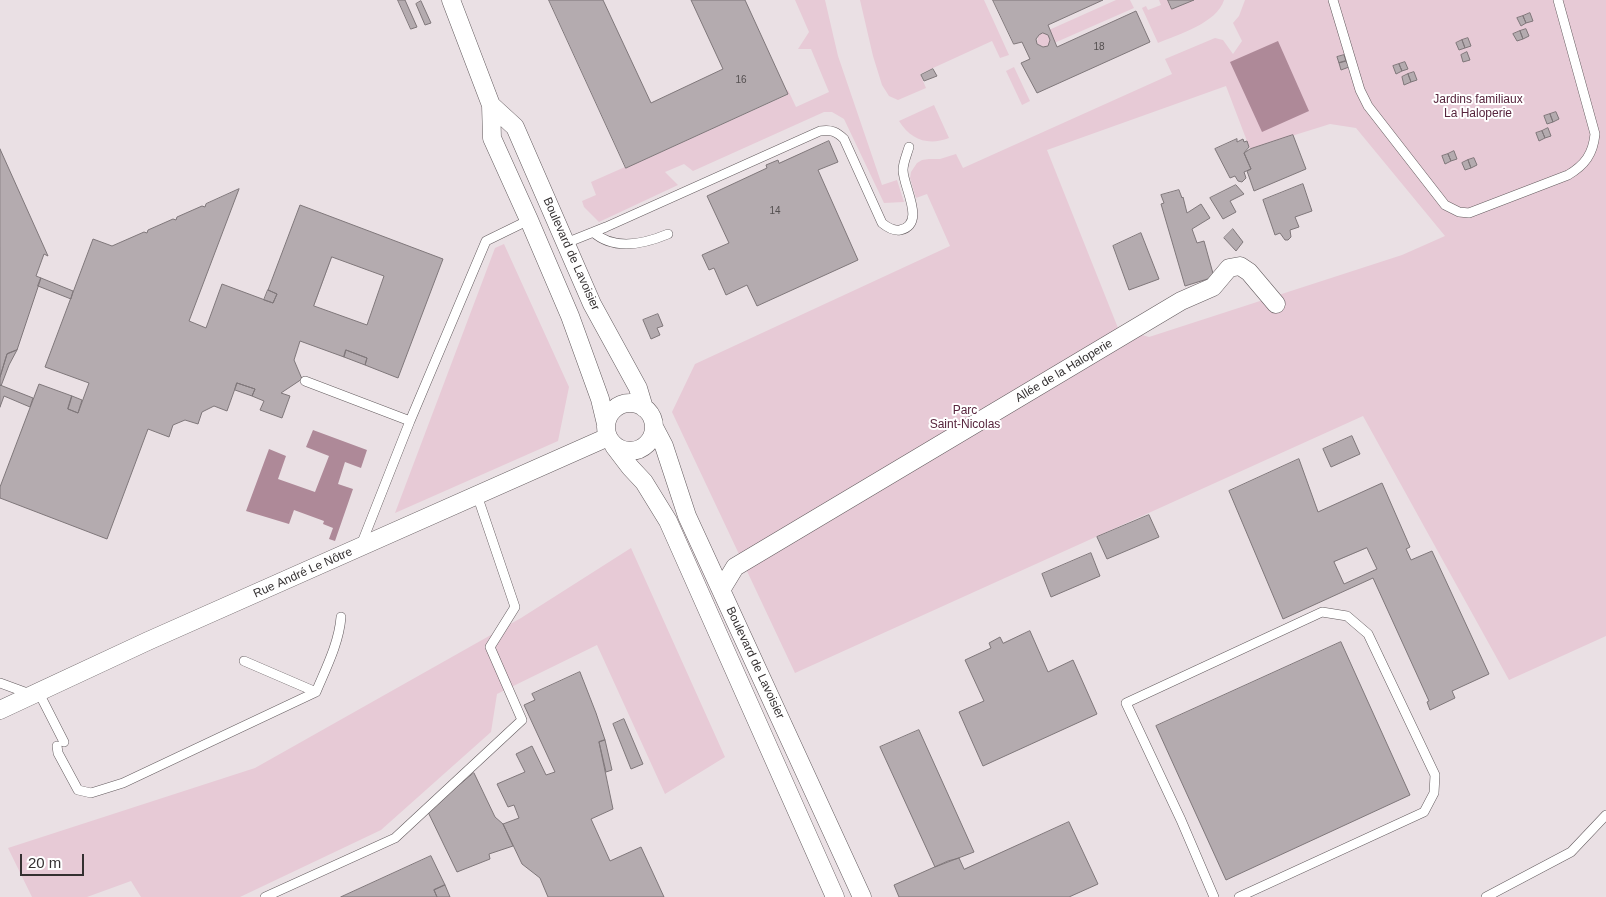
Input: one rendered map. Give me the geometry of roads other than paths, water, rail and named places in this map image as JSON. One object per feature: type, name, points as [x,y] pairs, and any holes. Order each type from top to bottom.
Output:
[{"type":"street","name":"Boulevard de Lavoisier","points":[[451,0],[491,105],[492,138],[530,220],[570,316],[600,399],[609,435],[630,467],[644,482],[668,521],[835,897]]},
{"type":"street","name":"Boulevard de Lavoisier","points":[[491,105],[515,127],[592,304],[638,388],[644,408]]},
{"type":"street","name":"Allée de la Haloperie","points":[[721,590],[735,567],[1181,301],[1213,287],[1229,268],[1240,266],[1249,272],[1276,304]]},
{"type":"street","points":[[630,403],[644,408],[651,416],[654,427],[652,437],[642,448],[628,452],[623,451],[609,435],[612,410],[620,405],[630,403]]},
{"type":"street","name":"Boulevard de Lavoisier","points":[[654,427],[664,446],[687,516],[862,897]]},
{"type":"street","name":"Rue André Le Nôtre","points":[[0,710],[148,641],[360,548],[609,435]]},
{"type":"lane","points":[[1333,0],[1360,90],[1368,106],[1445,205],[1459,212],[1469,212],[1568,175],[1578,170],[1591,153],[1595,134],[1558,0]]},
{"type":"lane","points":[[566,243],[820,131],[827,130],[833,131],[844,139],[882,223],[891,230],[902,229],[908,226],[914,216],[903,169],[910,147]]},
{"type":"lane","points":[[360,548],[410,421],[486,241],[530,220]]},
{"type":"lane","points":[[593,232],[607,242],[623,244],[647,241],[668,234]]},
{"type":"lane","points":[[305,381],[410,421]]},
{"type":"lane","points":[[264,897],[395,838],[522,720],[490,647],[514,607],[476,495]]},
{"type":"lane","points":[[1214,897],[1181,820],[1126,703],[1322,612],[1347,616],[1368,634],[1435,775],[1434,793],[1424,812],[1238,897]]},
{"type":"lane","points":[[0,683],[36,694],[61,744],[58,753],[78,790],[91,793],[124,783],[316,692],[330,659],[340,627],[341,617]]},
{"type":"lane","points":[[244,661],[316,692]]},
{"type":"lane","points":[[1486,897],[1571,852],[1606,815]]},
{"type":"park label","name":"Jardins familiaux La Haloperie","points":[[1478,107]]},
{"type":"park label","name":"Parc Saint-Nicolas","points":[[965,418]]}]
